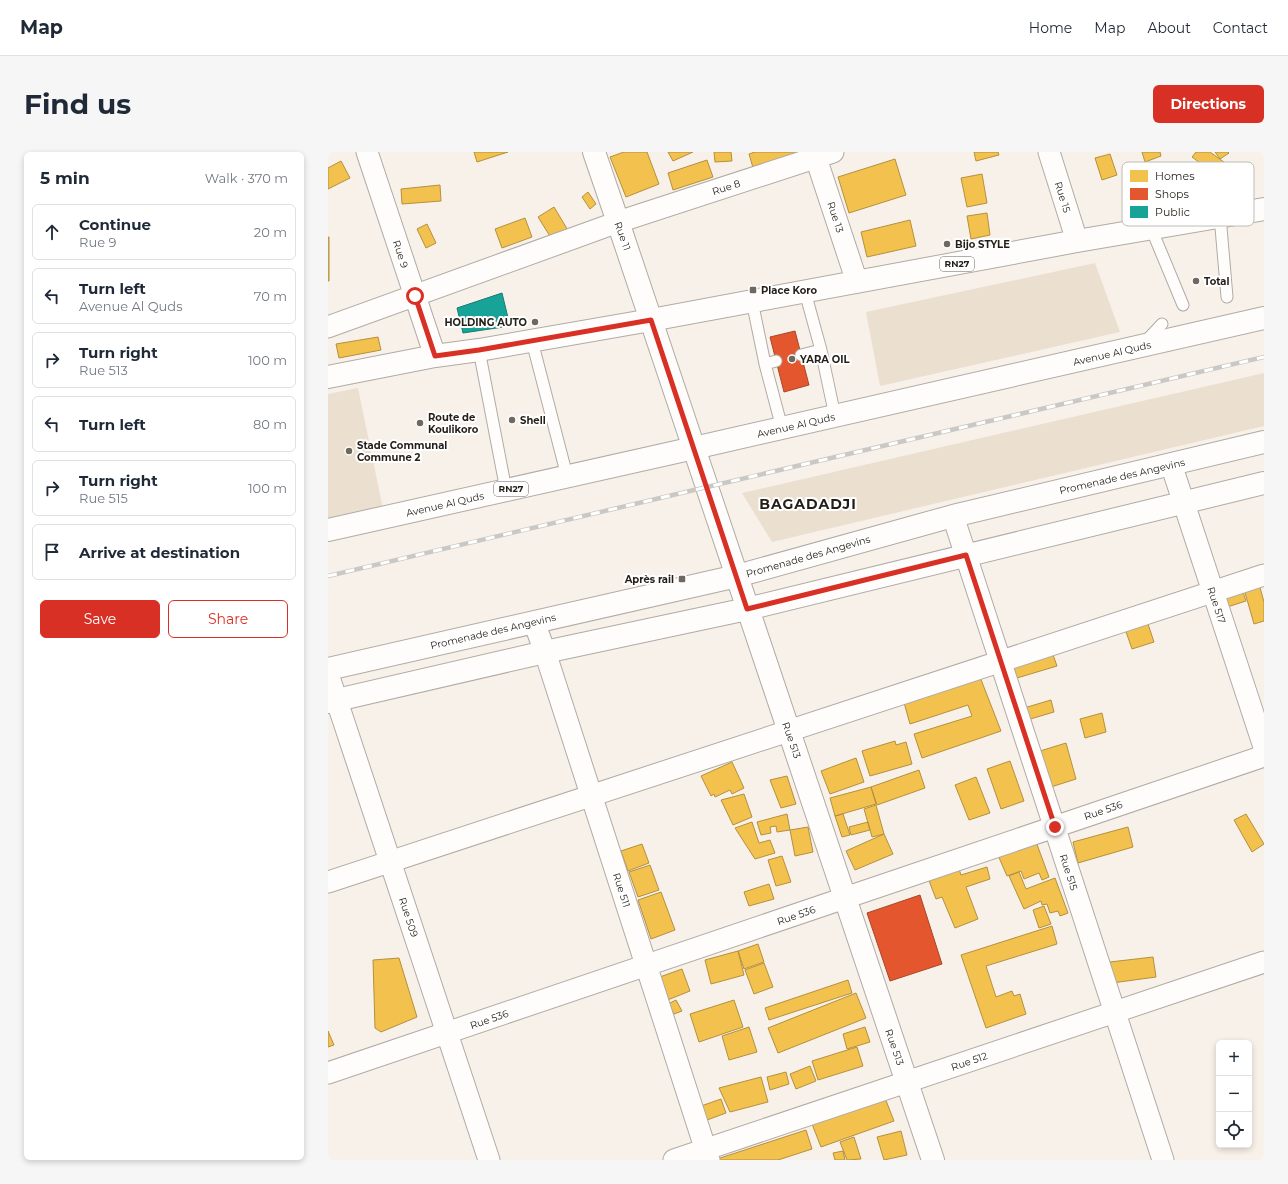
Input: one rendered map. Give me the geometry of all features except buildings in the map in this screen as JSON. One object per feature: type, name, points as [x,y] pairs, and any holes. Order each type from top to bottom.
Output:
[{"type":"street","name":"Rue 9","points":[[367,152],[435,356]]},
{"type":"street","name":"Rue 11","points":[[594,152],[651,320]]},
{"type":"street","name":"Rue 15","points":[[1049,152],[1076,241]]},
{"type":"street","name":"Rue 8","points":[[328,327],[618,222],[821,154]]},
{"type":"street","name":"Rue 13","points":[[821,154],[858,282]]},
{"type":"street","name":"RN27","points":[[1254,211],[1264,209]]},
{"type":"street","name":"RN27","points":[[328,377],[435,356],[479,350],[651,320],[1162,226]]},
{"type":"street","name":"Avenue Al Quds","points":[[328,530],[1142,346],[1262,312]]},
{"type":"street","name":"Rue 513","points":[[651,320],[933,1160]]},
{"type":"street","name":"Promenade des Angevins","points":[[328,668],[737,576],[953,516],[1264,442]]},
{"type":"street","name":"Rue 517","points":[[1171,464],[1264,747]]},
{"type":"street","points":[[332,701],[545,652],[747,609],[1264,483]]},
{"type":"street","name":"Rue 515","points":[[953,516],[1163,1160]]},
{"type":"street","points":[[328,882],[1264,575]]},
{"type":"street","name":"Rue 511","points":[[534,622],[592,796],[707,1155]]},
{"type":"street","name":"Rue 509","points":[[328,674],[332,701],[390,862],[489,1160]]},
{"type":"street","name":"Rue 536","points":[[328,1073],[1264,756]]},
{"type":"street","name":"Rue 512","points":[[674,1160],[707,1155],[907,1082],[1264,962]]},
{"type":"lane","points":[[1221,226],[1227,297]]},
{"type":"lane","points":[[1151,228],[1183,305]]},
{"type":"lane","points":[[805,292],[821,350],[835,416]]},
{"type":"lane","points":[[752,301],[765,364],[782,428]]},
{"type":"lane","points":[[1142,346],[1162,324]]},
{"type":"lane","points":[[532,340],[567,476]]},
{"type":"lane","points":[[479,350],[506,490]]},
{"type":"lane","points":[[801,355],[821,350]]},
{"type":"lane","points":[[765,364],[776,361]]},
{"type":"shaded area","points":[[1095,263],[1120,332],[880,386],[866,312]]},
{"type":"shaded area","points":[[1264,373],[1264,426],[772,542],[742,493]]},
{"type":"shaded area","name":"Stade Communal Commune 2","points":[[358,388],[383,509],[328,520],[328,394]]},
{"type":"railway","points":[[328,576],[1264,357]]},
{"type":"place","name":"Bijo STYLE","points":[[947,244]]},
{"type":"place","name":"Total","points":[[1196,281]]},
{"type":"place","name":"Place Koro","points":[[753,290]]},
{"type":"place","name":"HOLDING AUTO","points":[[535,322]]},
{"type":"place","name":"YARA OIL","points":[[792,359]]},
{"type":"place","name":"Shell","points":[[512,420]]},
{"type":"place","name":"Route de Koulikoro","points":[[420,423]]},
{"type":"place","name":"Stade Communal Commune 2","points":[[349,451]]},
{"type":"place","name":"Après rail","points":[[682,579]]},
{"type":"district","name":"BAGADADJI","points":[[808,504]]},
{"type":"route","points":[[415,296],[435,356],[479,350],[651,320],[747,609],[966,555],[1055,827]]}]
